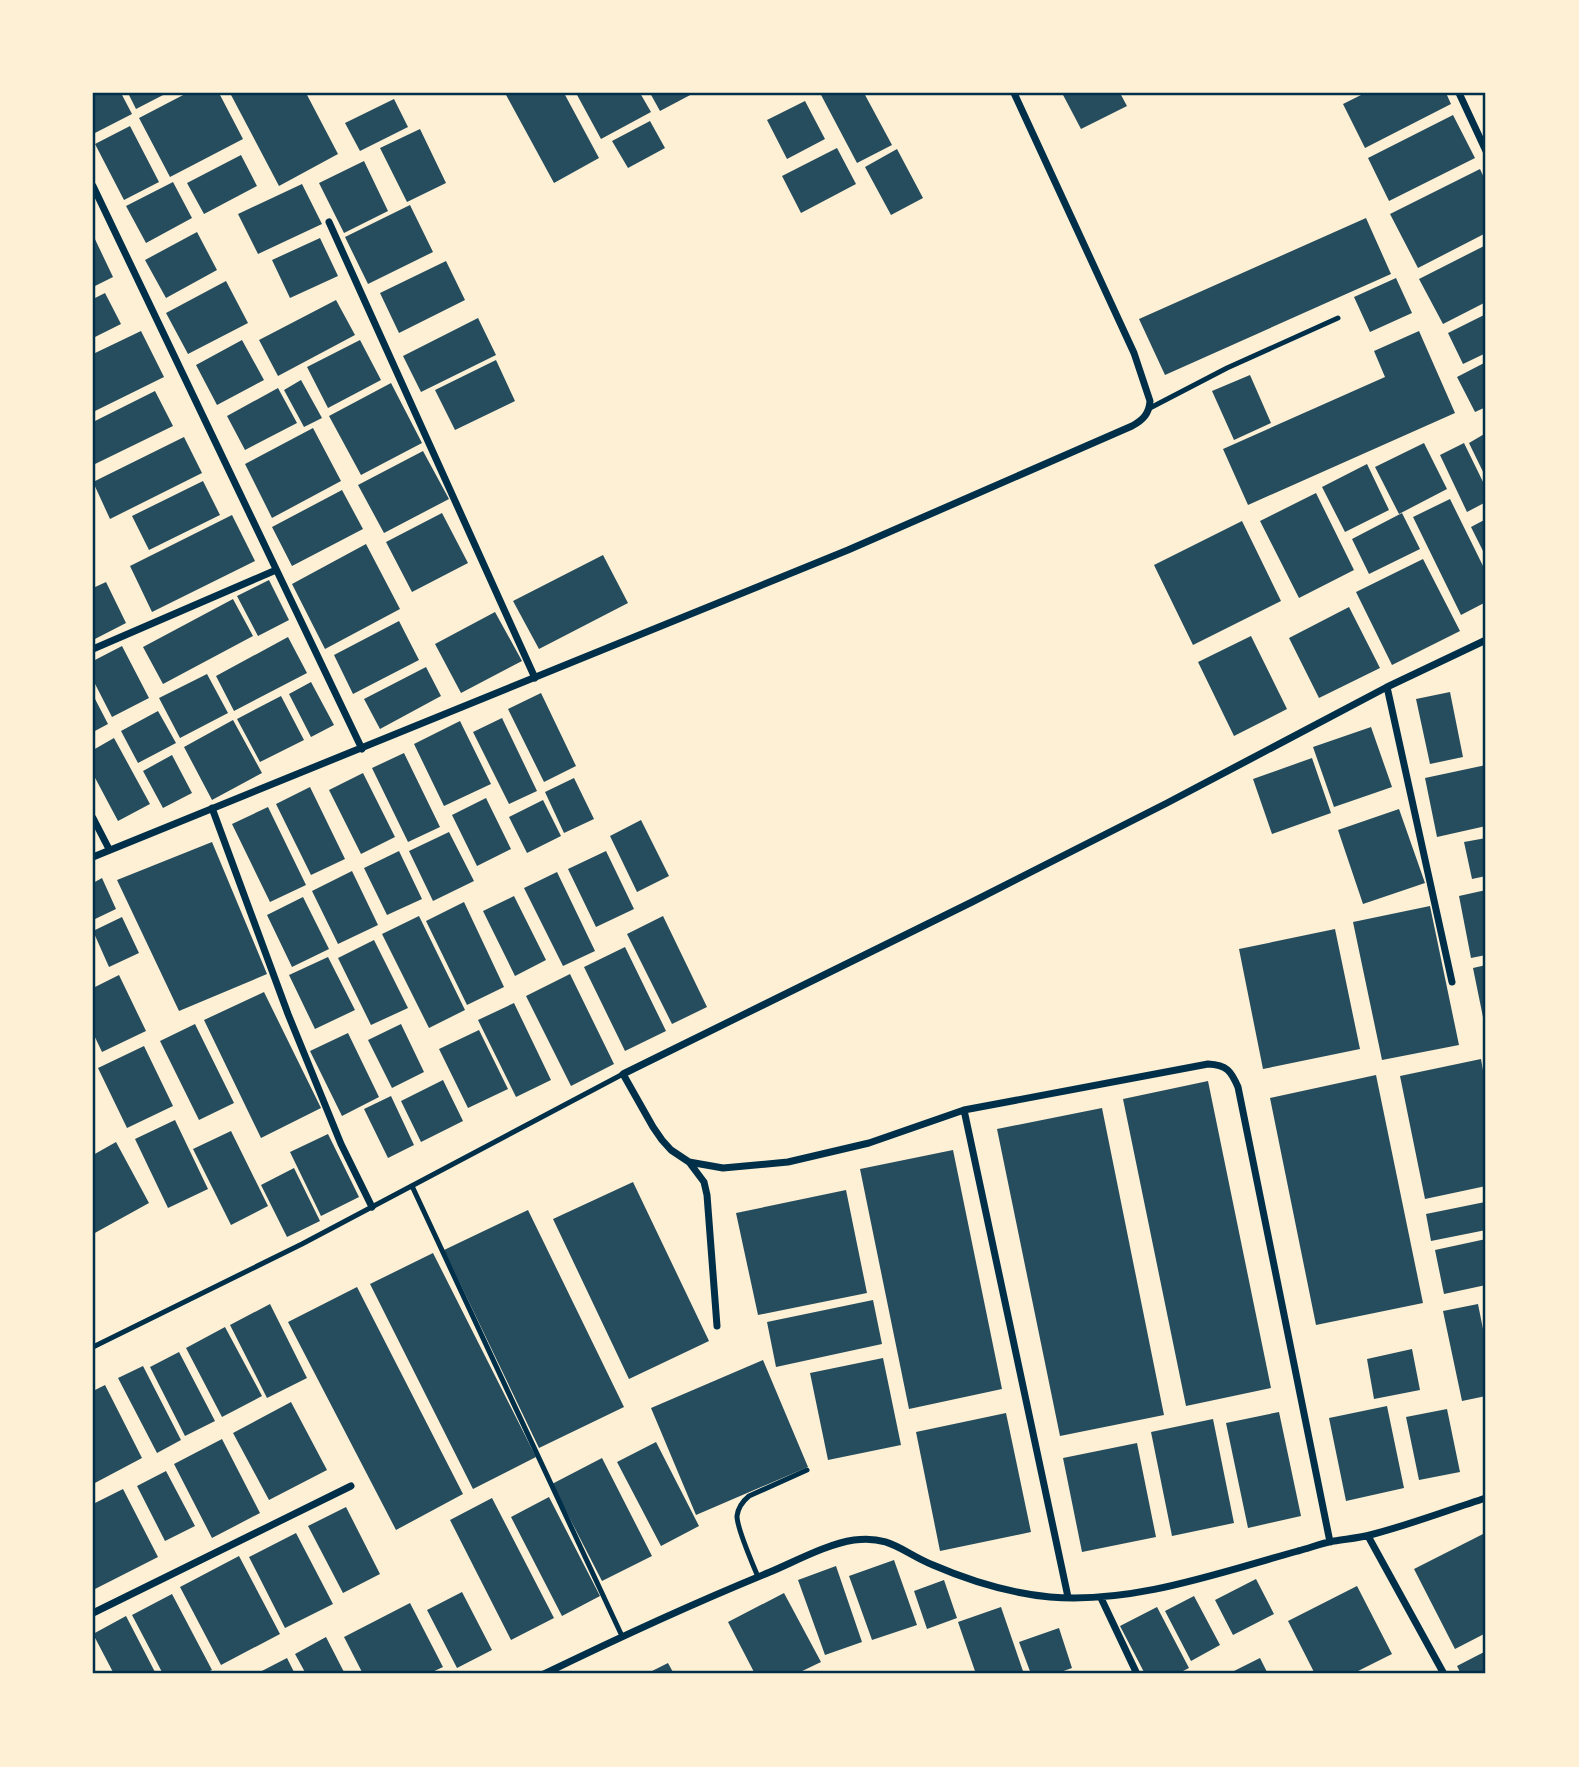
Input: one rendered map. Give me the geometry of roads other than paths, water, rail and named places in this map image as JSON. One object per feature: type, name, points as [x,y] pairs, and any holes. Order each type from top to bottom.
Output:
[{"type":"street","points":[[93,857],[848,550],[1132,426],[1144,418],[1150,408],[1148,392],[1134,353],[1014,93]]},
{"type":"street","points":[[1459,93],[1486,151]]},
{"type":"street","points":[[93,186],[362,749]]},
{"type":"street","points":[[329,222],[536,678]]},
{"type":"street","points":[[93,649],[276,570]]},
{"type":"street","points":[[717,1326],[704,1181],[689,1162],[662,1140],[623,1074],[972,902],[1387,687],[1486,640]]},
{"type":"street","points":[[1387,687],[1452,982]]},
{"type":"street","points":[[212,808],[288,1014],[341,1144],[372,1207]]},
{"type":"street","points":[[93,818],[109,849]]},
{"type":"street","points":[[689,1162],[723,1168],[788,1162],[869,1143],[964,1110],[1208,1064],[1220,1065],[1233,1076],[1238,1087],[1330,1542]]},
{"type":"street","points":[[964,1110],[1068,1597]]},
{"type":"street","points":[[93,1613],[351,1486]]},
{"type":"street","points":[[544,1674],[622,1636],[758,1577],[837,1544],[855,1540],[877,1539],[900,1546],[930,1564],[971,1580],[1020,1594],[1101,1598],[1153,1590],[1330,1542],[1368,1536],[1484,1499],[1486,1508]]},
{"type":"street","points":[[1368,1536],[1444,1674]]},
{"type":"street","points":[[1101,1598],[1137,1674]]},
{"type":"lane","points":[[1150,408],[1227,368],[1338,317]]},
{"type":"lane","points":[[93,1348],[302,1244],[623,1074]]},
{"type":"lane","points":[[412,1186],[622,1636]]},
{"type":"lane","points":[[758,1577],[739,1525],[739,1509],[749,1496],[807,1470]]}]
